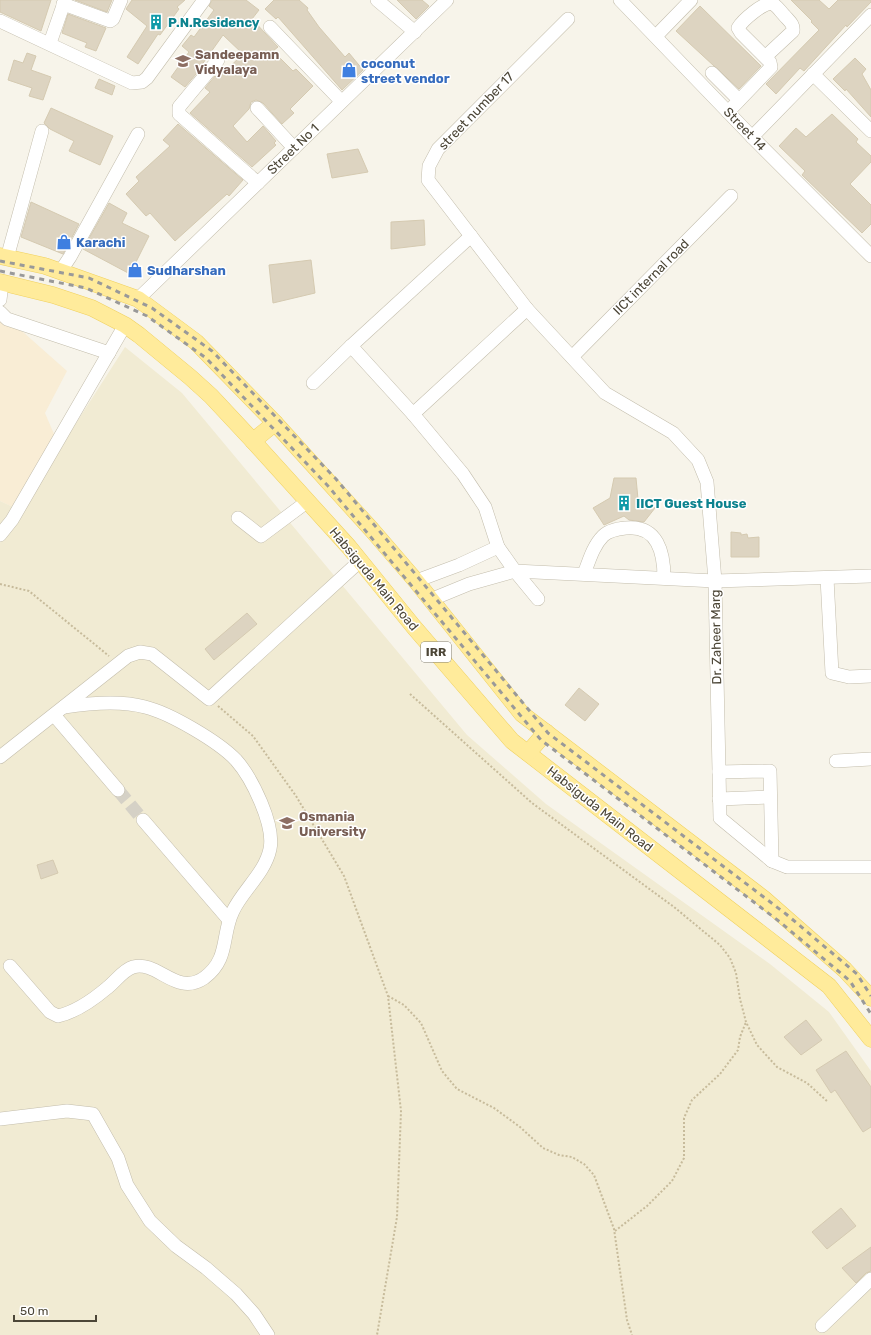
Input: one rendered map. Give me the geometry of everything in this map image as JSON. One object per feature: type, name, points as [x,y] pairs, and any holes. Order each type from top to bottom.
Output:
[{"type":"main road","name":"IRR","points":[[4,257],[60,272],[138,299],[196,342],[275,423],[416,581],[522,714],[763,898],[870,994]]},
{"type":"main road","name":"Habsiguda Main Road","points":[[1,282],[71,300],[92,308],[125,325],[139,334],[211,396],[253,440],[360,561],[413,626],[512,741],[829,986],[871,1039]]},
{"type":"main road","points":[[253,440],[275,423]]},
{"type":"main road","points":[[528,753],[546,732]]},
{"type":"street","points":[[50,43],[64,2],[110,21],[113,19],[122,0]]},
{"type":"street","points":[[0,21],[50,43],[132,83],[142,82],[147,78],[204,0]]},
{"type":"street","points":[[377,0],[414,32]]},
{"type":"street","name":"Street No 1","points":[[138,299],[341,101],[448,0]]},
{"type":"street","name":"Street 14","points":[[620,0],[752,137],[871,256]]},
{"type":"street","points":[[656,36],[691,0]]},
{"type":"street","points":[[752,137],[871,15]]},
{"type":"street","name":"street number 17","points":[[527,309],[428,180],[429,166],[438,149],[568,19]]},
{"type":"street","points":[[270,27],[341,101]]},
{"type":"street","points":[[728,112],[771,67],[770,62],[765,57]]},
{"type":"street","points":[[218,60],[179,107],[179,114],[258,183]]},
{"type":"street","points":[[712,73],[739,100]]},
{"type":"street","points":[[813,74],[871,131]]},
{"type":"street","points":[[257,108],[294,148]]},
{"type":"street","points":[[4,257],[42,130]]},
{"type":"street","points":[[60,272],[138,134]]},
{"type":"street","name":"IICt internal road","points":[[572,357],[730,196]]},
{"type":"street","points":[[313,383],[472,236]]},
{"type":"street","points":[[0,300],[1,282]]},
{"type":"street","points":[[413,414],[527,309],[605,393],[673,433],[698,460],[707,482],[715,581],[871,576]]},
{"type":"street","points":[[0,312],[8,319],[109,353]]},
{"type":"street","points":[[0,535],[12,520],[125,325]]},
{"type":"street","points":[[352,346],[413,414],[463,474],[485,508],[498,547],[538,599]]},
{"type":"street","points":[[238,518],[261,536],[308,502]]},
{"type":"street","points":[[584,574],[596,543],[605,534],[617,529],[631,527],[642,529],[658,542],[664,557],[664,578]]},
{"type":"street","points":[[416,581],[459,565],[498,547]]},
{"type":"street","points":[[0,757],[128,656],[140,652],[152,654],[209,699],[360,561]]},
{"type":"street","name":"Dr. Zaheer Marg","points":[[430,600],[469,584],[515,571],[715,581],[719,799],[721,819],[772,861],[787,867],[871,867]]},
{"type":"street","points":[[827,578],[832,673],[849,677],[871,676]]},
{"type":"street","points":[[10,966],[50,1012],[58,1016],[67,1014],[106,989],[127,970],[134,967],[144,967],[181,984],[189,984],[203,978],[217,967],[224,949],[229,920],[238,901],[264,864],[270,848],[269,828],[263,807],[236,760],[199,733],[180,722],[146,707],[85,704],[59,711]]},
{"type":"street","points":[[59,711],[118,790]]},
{"type":"street","points":[[836,761],[871,759]]},
{"type":"street","points":[[719,772],[770,771],[772,861]]},
{"type":"street","points":[[719,799],[770,797]]},
{"type":"street","points":[[143,820],[229,920]]},
{"type":"street","points":[[2,1121],[67,1111],[93,1114],[118,1158],[127,1185],[150,1221],[176,1246],[206,1268],[236,1294],[254,1314],[268,1335]]},
{"type":"street","points":[[822,1326],[871,1279]]},
{"type":"path","points":[[0,584],[29,590],[118,664]]},
{"type":"path","points":[[410,694],[532,803],[674,906],[720,945],[730,958],[736,973],[740,999],[746,1022],[757,1045],[777,1068],[807,1083],[828,1102]]},
{"type":"path","points":[[209,699],[253,736],[309,817],[344,876],[388,996],[401,1111],[397,1217],[377,1335]]},
{"type":"path","points":[[388,996],[404,1005],[421,1023],[442,1071],[457,1089],[494,1108],[520,1127],[543,1148],[559,1155],[572,1157],[584,1164],[594,1175],[615,1231],[627,1320],[632,1335]]},
{"type":"path","points":[[615,1231],[647,1206],[672,1181],[684,1158],[684,1118],[692,1100],[720,1074],[738,1050],[740,1037],[746,1022]]},
{"type":"shaded area","points":[[0,319],[23,332],[67,371],[45,413],[60,448],[13,507],[0,501]]},
{"type":"shaded area","name":"Osmania University","points":[[125,347],[182,393],[467,735],[546,804],[770,964],[829,1012],[871,1071],[871,1335],[0,1335],[0,501],[13,507],[60,448]]},
{"type":"building","points":[[0,0],[51,0],[41,31],[0,12]]},
{"type":"building","points":[[75,0],[112,0],[107,12]]},
{"type":"building","name":"P.N.Residency","points":[[132,0],[185,0],[177,7],[179,9],[160,35],[158,34],[138,64],[127,57],[147,26],[126,9]]},
{"type":"building","points":[[212,0],[246,0],[259,10],[252,19],[278,47],[273,51],[293,71],[296,69],[313,86],[290,109],[294,113],[282,124],[263,103],[256,100],[251,102],[249,109],[233,126],[247,142],[263,126],[276,141],[274,143],[276,145],[252,167],[190,113],[210,92],[205,88],[215,76],[218,78],[243,54],[223,35],[201,66],[202,67],[185,87],[171,77],[189,52],[182,46],[191,35],[194,37],[214,10],[209,6]]},
{"type":"building","points":[[274,0],[299,0],[308,8],[307,10],[319,27],[345,57],[349,53],[363,70],[342,90],[278,17],[276,19],[265,9]]},
{"type":"building","points":[[397,0],[422,0],[429,6],[416,19]]},
{"type":"building","points":[[791,0],[819,0],[829,9],[838,0],[871,0],[871,2],[847,27],[846,25],[804,71],[800,68],[776,94],[766,84],[819,30]]},
{"type":"building","points":[[700,6],[761,66],[739,89],[676,31]]},
{"type":"building","points":[[68,14],[106,28],[96,51],[85,47],[87,43],[62,33]]},
{"type":"building","points":[[27,53],[36,56],[31,70],[51,77],[43,100],[29,96],[32,88],[8,80],[14,60],[23,63]]},
{"type":"building","points":[[855,58],[866,69],[862,74],[871,90],[871,117],[846,89],[845,91],[833,79]]},
{"type":"building","points":[[99,79],[115,86],[112,95],[95,88]]},
{"type":"building","points":[[51,108],[113,136],[100,165],[69,151],[74,141],[50,129],[44,123]]},
{"type":"building","points":[[832,114],[858,139],[856,142],[871,156],[871,162],[850,184],[871,205],[871,224],[862,233],[802,175],[805,171],[779,146],[796,128],[806,137]]},
{"type":"building","points":[[178,124],[243,180],[229,196],[227,194],[175,241],[150,213],[146,216],[126,194],[139,181],[136,177],[170,146],[163,140]]},
{"type":"building","points":[[358,149],[368,172],[332,178],[327,154]]},
{"type":"building","points":[[31,202],[79,224],[63,254],[21,237]]},
{"type":"building","points":[[109,203],[127,213],[122,223],[149,236],[130,274],[83,249]]},
{"type":"building","points":[[424,220],[425,245],[391,249],[391,222]]},
{"type":"building","points":[[311,260],[315,293],[273,303],[269,265]]},
{"type":"building","name":"IICT Guest House","points":[[614,478],[636,478],[638,499],[655,508],[644,522],[629,520],[624,516],[604,525],[593,508],[610,498]]},
{"type":"building","points":[[731,532],[741,533],[741,535],[747,534],[748,538],[759,537],[759,557],[731,557]]},
{"type":"building","points":[[247,613],[257,624],[214,660],[205,649]]},
{"type":"building","points":[[579,688],[599,704],[585,721],[565,705]]},
{"type":"building","points":[[53,860],[58,873],[41,879],[37,865]]},
{"type":"building","points":[[806,1020],[822,1040],[801,1055],[784,1037]]},
{"type":"building","points":[[846,1051],[871,1087],[871,1127],[863,1132],[835,1090],[831,1093],[816,1070]]},
{"type":"building","points":[[841,1208],[856,1226],[827,1249],[812,1232]]},
{"type":"building","points":[[871,1247],[871,1271],[866,1273],[856,1283],[842,1268]]},
{"type":"tunnel","points":[[118,790],[143,820]]},
{"type":"railway","points":[[0,261],[89,278],[152,308],[212,351],[336,479],[548,733],[786,914],[857,974],[871,996]]},
{"type":"railway","points":[[0,271],[86,288],[147,316],[206,358],[328,486],[541,740],[780,922],[850,981],[871,1014]]},
{"type":"place","name":"P.N.Residency","points":[[156,22]]},
{"type":"place","name":"Sandeepamn Vidyalaya","points":[[183,61]]},
{"type":"place","name":"coconut street vendor","points":[[349,70]]},
{"type":"place","name":"Karachi","points":[[64,242]]},
{"type":"place","name":"Sudharshan","points":[[135,270]]},
{"type":"place","name":"IICT Guest House","points":[[624,503]]},
{"type":"place","name":"Osmania University","points":[[287,823]]}]
